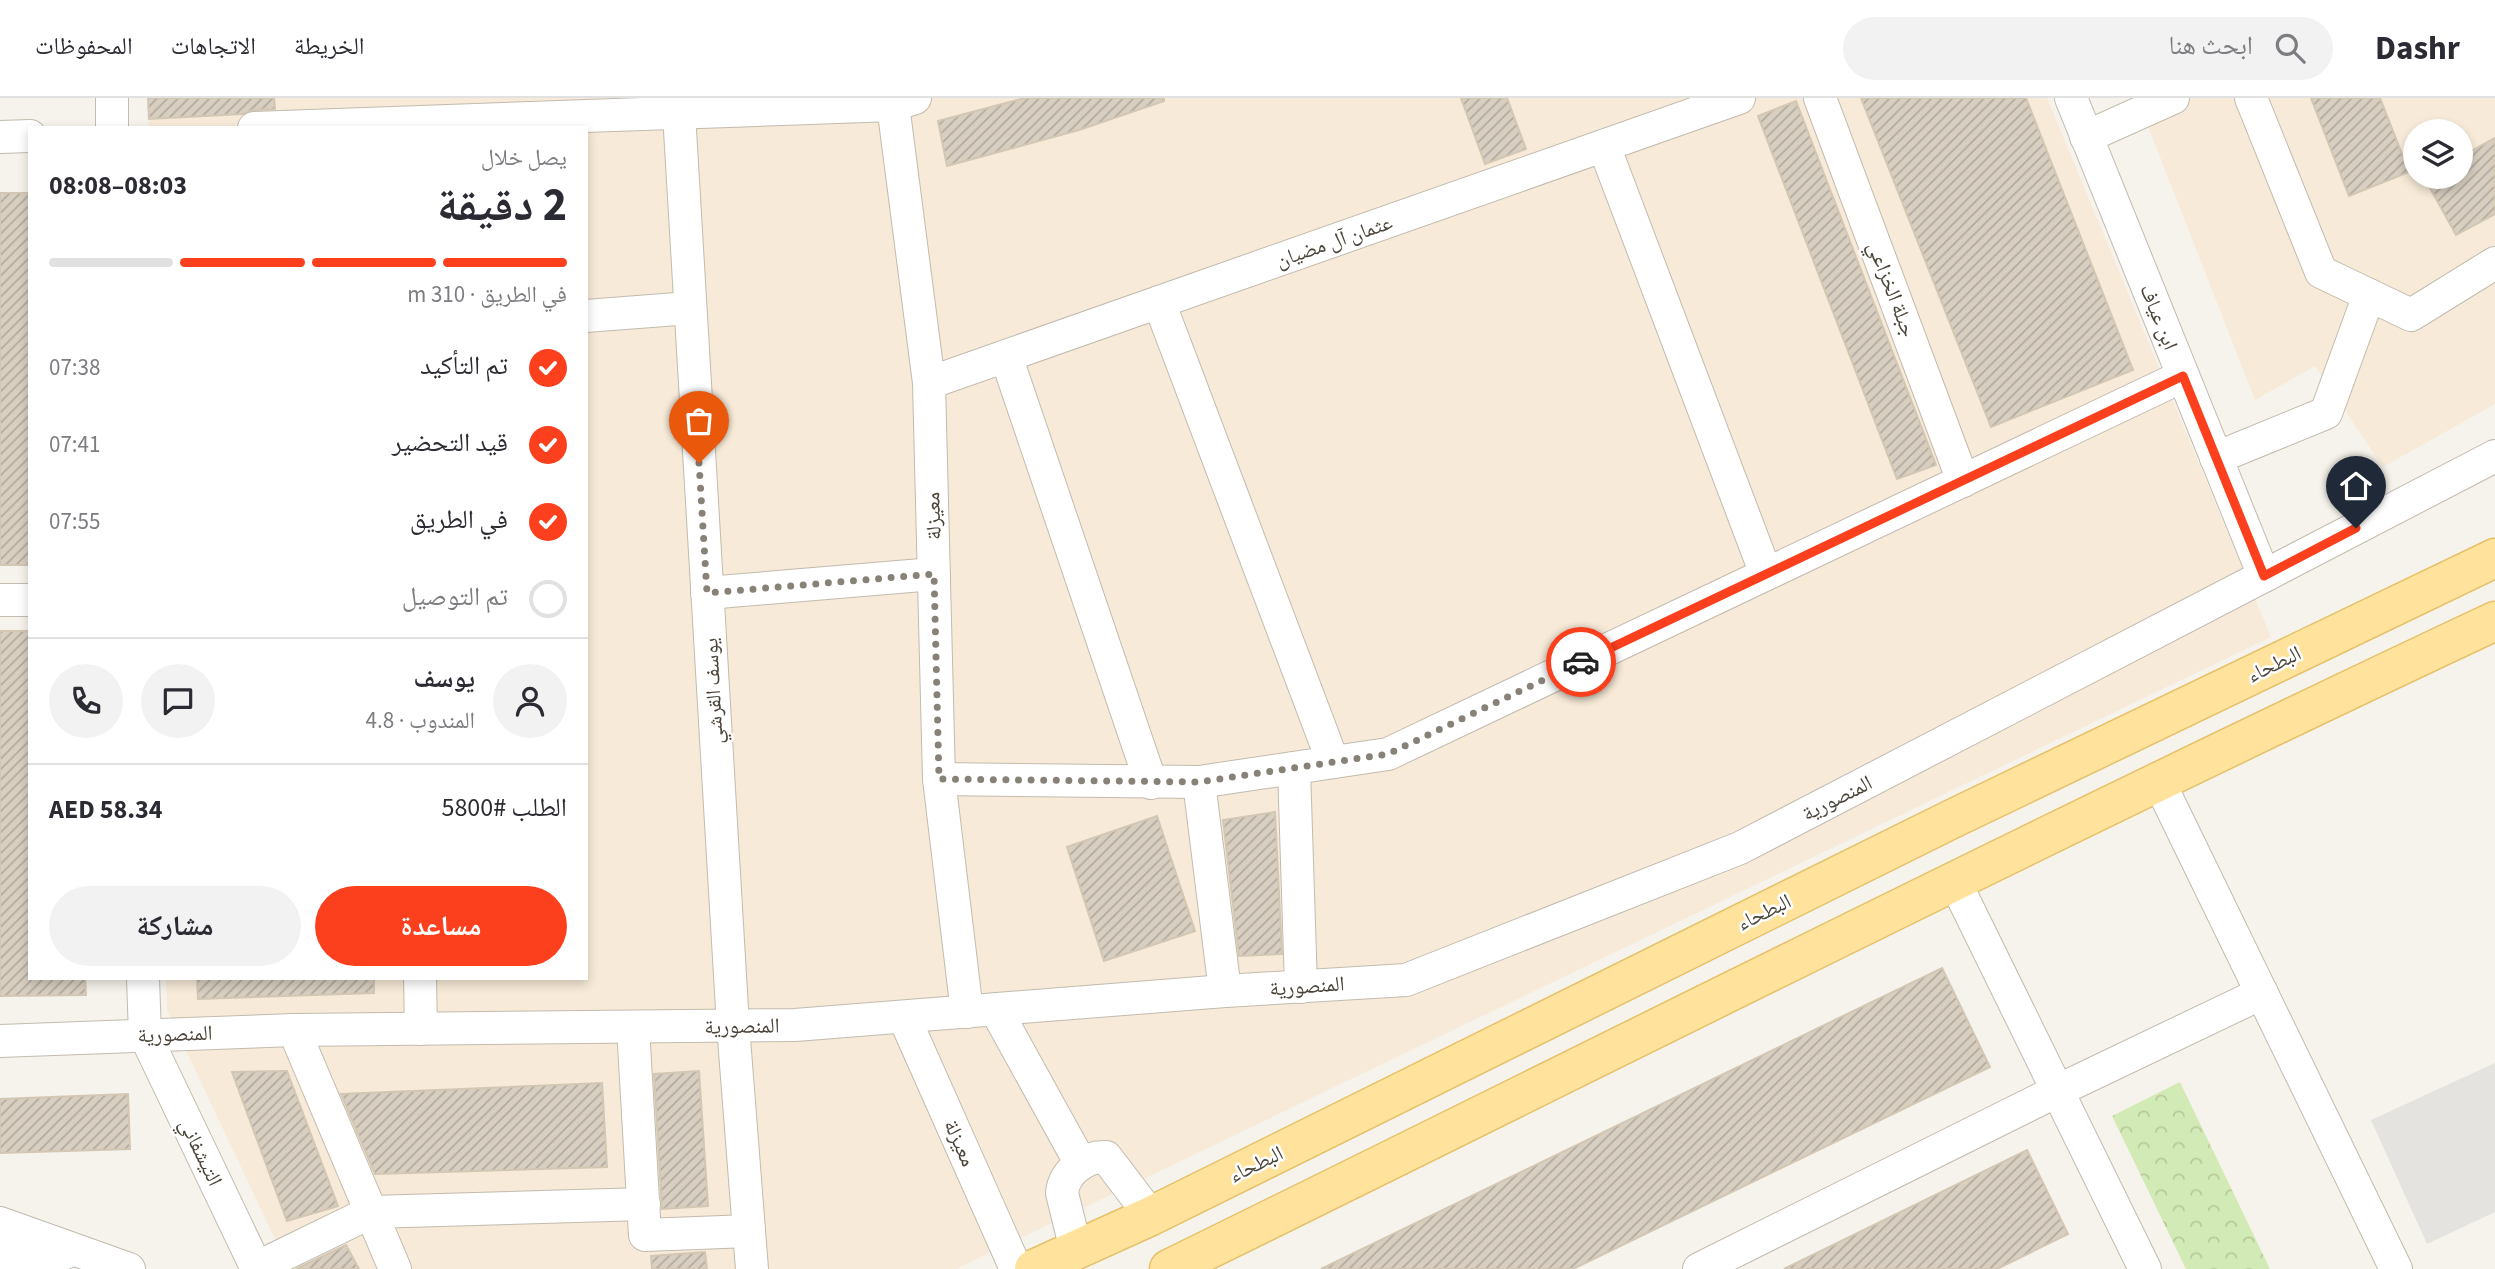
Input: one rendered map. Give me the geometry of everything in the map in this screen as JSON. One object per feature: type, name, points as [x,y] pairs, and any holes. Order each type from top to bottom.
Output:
[{"type":"main road","name":"البطحاء","points":[[1034,1269],[1151,1216],[1954,818],[2495,558]]},
{"type":"main road","points":[[1169,1269],[1954,880],[2495,621]]},
{"type":"main road","points":[[1310,1137],[1296,1146],[1289,1157],[1286,1181],[1298,1196],[1304,1198],[1322,1193]]},
{"type":"main road","points":[[1187,1198],[1203,1197],[1224,1203],[1230,1215],[1228,1240]]},
{"type":"street","points":[[112,98],[112,126]]},
{"type":"street","name":"عثمان آل مضيان","points":[[929,383],[1739,98]]},
{"type":"street","name":"جبلة الخزاعي","points":[[1820,98],[1964,481]]},
{"type":"street","name":"ابن عياف","points":[[2071,98],[2264,576]]},
{"type":"street","points":[[2087,137],[2173,98]]},
{"type":"street","points":[[2251,98],[2321,271],[2411,315],[2495,263]]},
{"type":"street","points":[[306,126],[603,107],[679,113],[904,102]]},
{"type":"street","name":"معيزلة","points":[[904,102],[929,383],[939,779],[981,1011]]},
{"type":"street","name":"يوسف القرشي","points":[[679,113],[733,1026],[752,1269]]},
{"type":"street","points":[[0,137],[28,136]]},
{"type":"street","points":[[1604,146],[1766,575]]},
{"type":"street","points":[[2216,458],[2326,413],[2369,295]]},
{"type":"street","points":[[1159,302],[1333,762]]},
{"type":"street","points":[[588,316],[690,308]]},
{"type":"street","points":[[1006,356],[1151,783]]},
{"type":"street","points":[[939,779],[1199,782],[1388,754],[2183,376]]},
{"type":"street","name":"المنصورية","points":[[0,1041],[294,1030],[795,1025],[1224,991],[1406,980],[1740,848],[2495,456]]},
{"type":"street","points":[[707,593],[934,574]]},
{"type":"street","points":[[0,600],[28,600]]},
{"type":"street","points":[[1294,768],[1301,987]]},
{"type":"street","points":[[1199,782],[1224,991]]},
{"type":"street","points":[[2159,782],[2396,1269]]},
{"type":"street","points":[[1954,880],[2057,1091],[2138,1267]]},
{"type":"street","points":[[143,980],[145,1035]]},
{"type":"street","points":[[420,980],[421,1029]]},
{"type":"street","points":[[1699,1269],[2057,1091],[2262,993]]},
{"type":"street","points":[[981,1011],[1081,1164]]},
{"type":"street","name":"معيزلة","points":[[904,1017],[1016,1269]]},
{"type":"street","points":[[633,1027],[645,1235],[749,1231]]},
{"type":"street","points":[[294,1030],[395,1269]]},
{"type":"street","name":"التيشفاني","points":[[145,1035],[257,1268]]},
{"type":"street","points":[[1076,1250],[1062,1193],[1063,1184],[1081,1164],[1094,1157],[1106,1157],[1151,1216]]},
{"type":"street","points":[[257,1268],[371,1212],[644,1204]]},
{"type":"street","points":[[0,1223],[129,1269]]},
{"type":"street","points":[[0,1255],[83,1253]]},
{"type":"shaded area","points":[[148,98],[2047,98],[2271,637],[956,1269],[289,1269],[167,1010],[166,980],[588,980],[588,126],[149,126]]},
{"type":"shaded area","points":[[2137,98],[2495,98],[2495,404],[2383,467],[2315,366],[2255,400]]},
{"type":"shaded area","points":[[2495,1063],[2495,1212],[2427,1244],[2371,1120]]},
{"type":"green space","points":[[2180,1082],[2270,1269],[2186,1269],[2112,1116]]},
{"type":"building","points":[[148,98],[274,98],[275,109],[253,110],[243,114],[149,119]]},
{"type":"building","points":[[1025,98],[1164,98],[1164,101],[1079,130],[947,166],[938,121]]},
{"type":"building","points":[[1461,98],[1507,98],[1526,149],[1485,164]]},
{"type":"building","points":[[1861,98],[2026,98],[2133,370],[1991,427]]},
{"type":"building","points":[[2311,98],[2380,98],[2403,157],[2403,174],[2349,196]]},
{"type":"building","points":[[1796,101],[1936,465],[1897,479],[1758,116]]},
{"type":"building","points":[[2495,138],[2495,214],[2456,235],[2431,189],[2473,189],[2473,150]]},
{"type":"building","points":[[0,193],[28,193],[28,565],[0,565]]},
{"type":"building","points":[[0,631],[28,631],[28,980],[85,980],[86,995],[0,996]]},
{"type":"building","points":[[1275,812],[1282,954],[1239,956],[1223,820]]},
{"type":"building","points":[[1157,816],[1195,931],[1104,961],[1067,847]]},
{"type":"building","points":[[1942,968],[1990,1067],[1573,1269],[1321,1269]]},
{"type":"building","points":[[197,980],[374,980],[374,993],[198,999]]},
{"type":"building","points":[[287,1071],[338,1206],[287,1221],[232,1072]]},
{"type":"building","points":[[699,1071],[708,1206],[662,1209],[654,1074]]},
{"type":"building","points":[[602,1083],[607,1167],[375,1174],[341,1094]]},
{"type":"building","points":[[128,1094],[130,1149],[0,1153],[0,1099]]},
{"type":"building","points":[[2027,1150],[2068,1234],[1997,1269],[1784,1269]]},
{"type":"building","points":[[346,1245],[359,1269],[296,1269]]},
{"type":"building","points":[[705,1252],[707,1269],[652,1269],[651,1256]]},
{"type":"way so far","points":[[699,463],[707,593],[934,574],[939,779],[1199,782],[1388,754],[1581,662]]},
{"type":"route","points":[[1581,662],[2183,376],[2264,576],[2356,528]]}]
